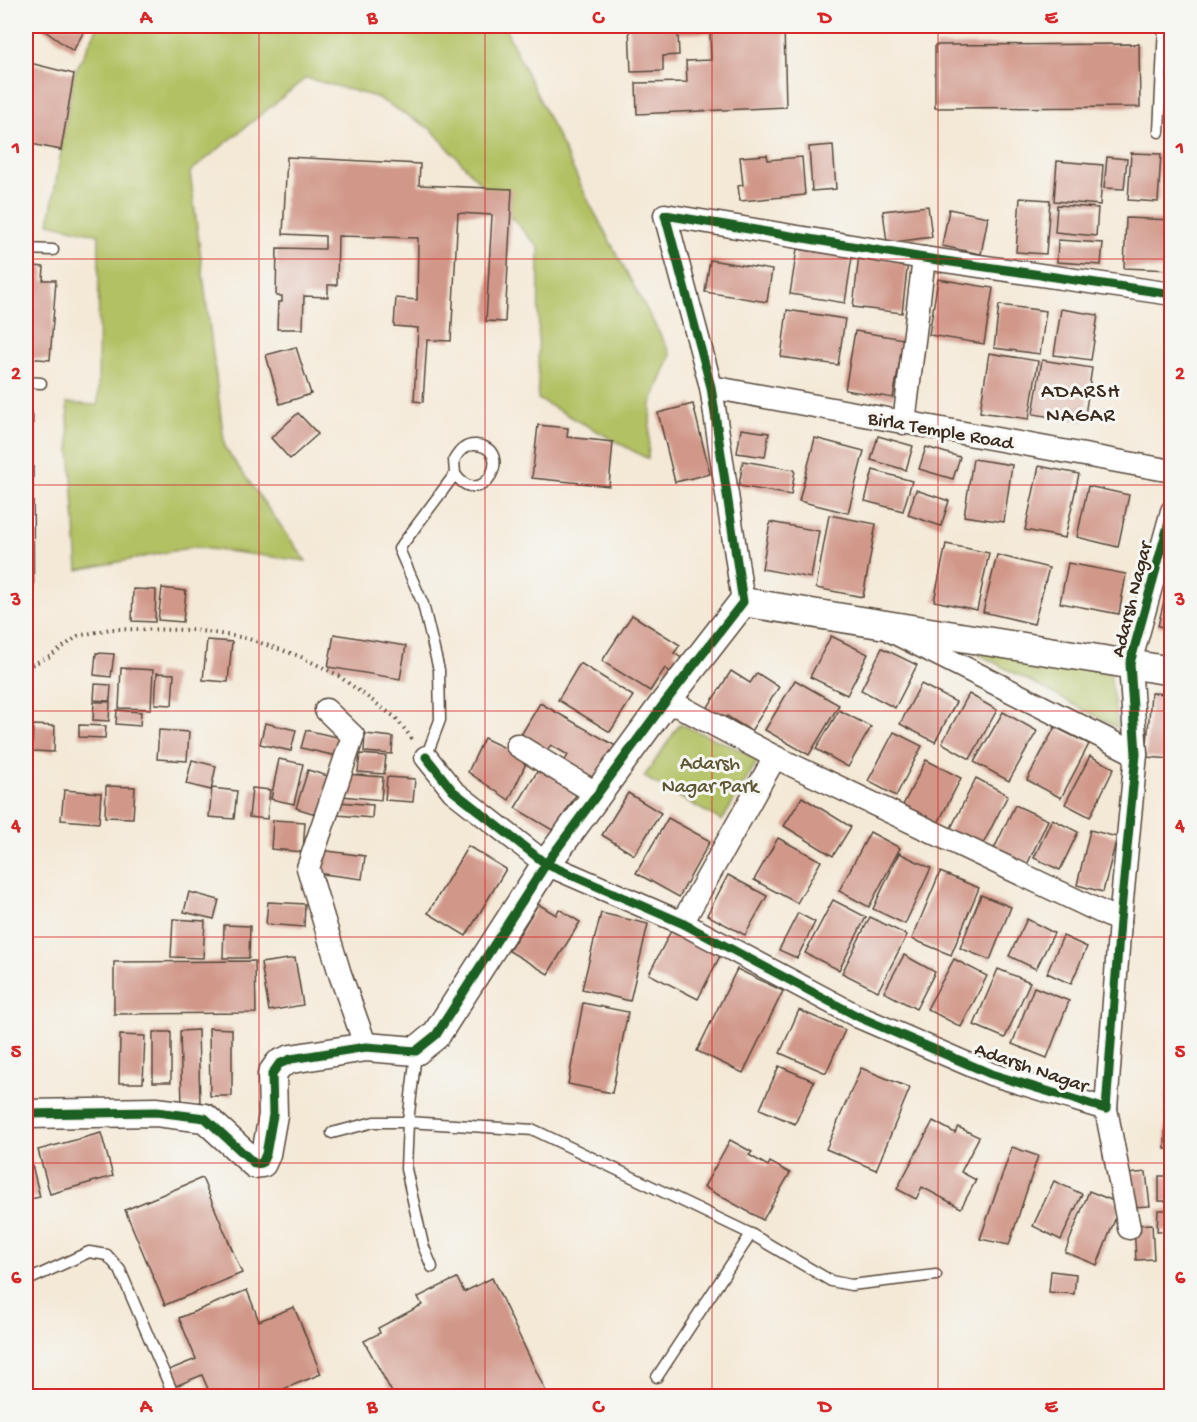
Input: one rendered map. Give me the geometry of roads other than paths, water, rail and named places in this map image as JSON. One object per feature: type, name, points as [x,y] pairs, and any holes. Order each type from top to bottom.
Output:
[{"type":"street","points":[[26,1114],[156,1113],[205,1118],[255,1164],[262,1163],[266,1154],[273,1115],[272,1074],[279,1064],[291,1059],[366,1047],[416,1051],[436,1035],[546,864],[663,705],[743,603],[711,387],[665,215],[924,258],[1172,294]]},
{"type":"street","points":[[904,423],[924,258]]},
{"type":"street","name":"Birla Temple Road","points":[[711,387],[1172,471]]},
{"type":"street","name":"Adarsh Nagar","points":[[426,758],[453,791],[546,864],[682,922],[859,1017],[991,1074],[1106,1109],[1120,921],[1136,754],[1130,663],[1172,511]]},
{"type":"street","points":[[743,603],[1172,671]]},
{"type":"street","points":[[879,625],[1136,754]]},
{"type":"street","points":[[663,705],[679,706],[775,757],[1120,921]]},
{"type":"street","points":[[326,710],[353,736],[308,868],[340,974],[366,1047]]},
{"type":"street","points":[[517,745],[597,794]]},
{"type":"street","points":[[682,922],[775,757]]},
{"type":"street","points":[[1106,1109],[1129,1228]]},
{"type":"lane","points":[[1159,132],[1164,26]]},
{"type":"lane","points":[[26,249],[53,250]]},
{"type":"lane","points":[[26,382],[41,383]]},
{"type":"lane","points":[[26,414],[28,604],[26,620]]},
{"type":"lane","points":[[426,758],[440,720],[439,670],[423,604],[399,549],[455,474]]},
{"type":"lane","points":[[416,1051],[408,1122],[406,1168],[423,1245],[432,1268]]},
{"type":"lane","points":[[332,1133],[374,1122],[534,1130],[751,1234],[831,1281],[851,1285],[936,1275]]},
{"type":"lane","points":[[657,1377],[751,1234]]},
{"type":"lane","points":[[26,1281],[89,1252],[107,1255],[120,1270],[174,1396]]},
{"type":"district","name":"ADARSH NAGAR","points":[[1081,402]]},
{"type":"park label","name":"Adarsh Nagar Park","points":[[710,774]]}]
